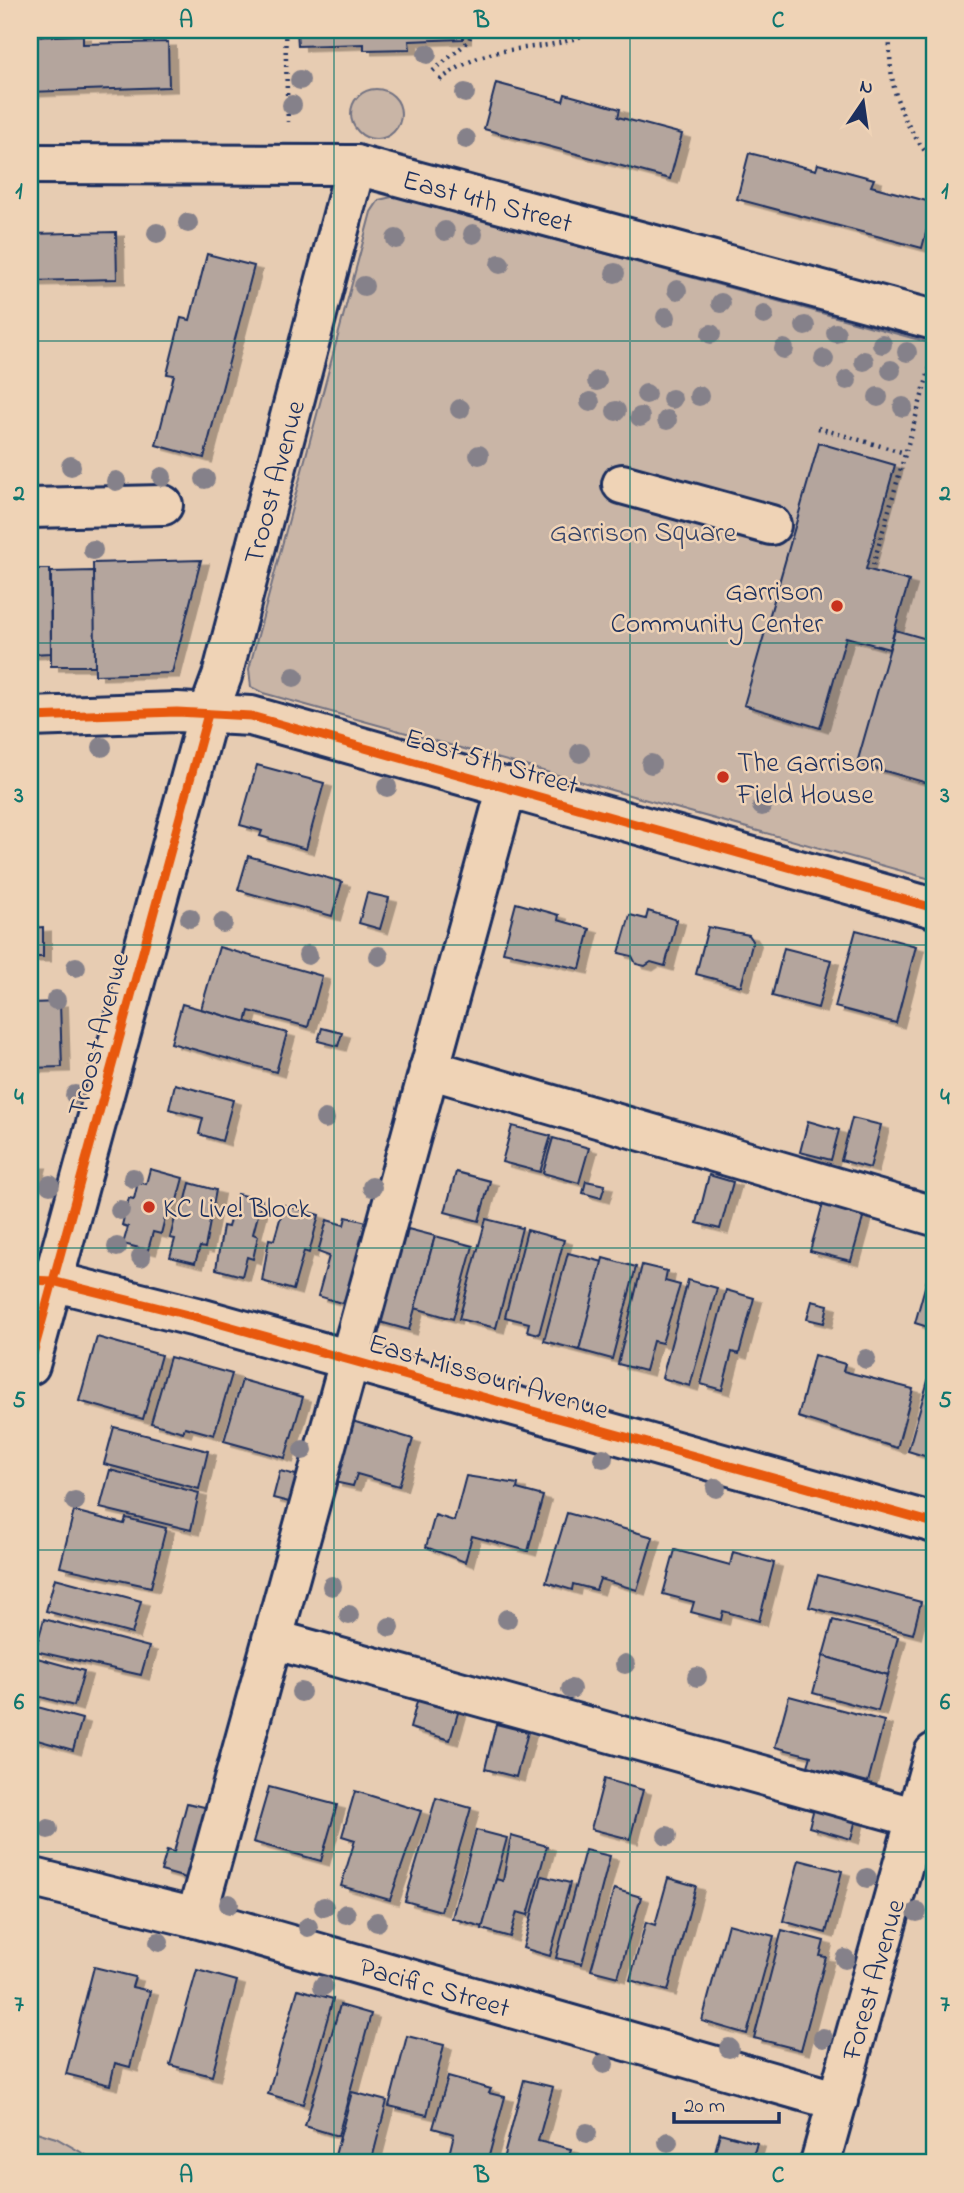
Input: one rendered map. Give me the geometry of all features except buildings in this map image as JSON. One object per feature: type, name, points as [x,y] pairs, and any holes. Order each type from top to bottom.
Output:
[{"type":"street","name":"East 4th Street","points":[[30,164],[356,165],[934,320]]},
{"type":"street","name":"Troost Avenue","points":[[30,1365],[41,1280],[208,714],[222,676],[356,165]]},
{"type":"street","points":[[622,484],[771,525]]},
{"type":"street","points":[[30,508],[163,505]]},
{"type":"street","name":"East 5th Street","points":[[30,717],[208,714],[251,716],[934,908]]},
{"type":"street","points":[[196,1917],[507,788]]},
{"type":"street","points":[[429,1069],[934,1216]]},
{"type":"street","name":"East Missouri Avenue","points":[[41,1280],[349,1360],[934,1523]]},
{"type":"street","points":[[272,1639],[918,1818]]},
{"type":"street","name":"Forest Avenue","points":[[820,2163],[934,1753]]},
{"type":"street","name":"Pacific Street","points":[[30,1877],[196,1917],[838,2101]]},
{"type":"path","points":[[285,30],[288,122]]},
{"type":"path","points":[[433,71],[469,41],[472,30]]},
{"type":"path","points":[[440,80],[456,68],[484,55],[533,49],[580,38],[594,30]]},
{"type":"path","points":[[890,30],[889,64],[896,105],[912,135],[934,163]]},
{"type":"path","points":[[873,565],[930,368]]},
{"type":"path","points":[[818,428],[905,453]]},
{"type":"green space","points":[[376,89],[394,96],[401,114],[394,132],[376,139],[358,132],[351,114],[358,96]]},
{"type":"green space","name":"Garrison Square","points":[[396,196],[934,344],[934,880],[263,693],[251,687],[249,669],[371,212],[379,200]]},
{"type":"green space","points":[[30,2130],[56,2138],[100,2163],[30,2163]]},
{"type":"cycle path","points":[[30,717],[177,712],[251,716],[934,908]]},
{"type":"cycle path","points":[[30,1365],[208,714]]},
{"type":"cycle path","points":[[30,1280],[52,1281],[196,1317],[934,1523]]},
{"type":"place","name":"Garrison Community Center","points":[[837,606]]},
{"type":"place","name":"The Garrison Field House","points":[[723,777]]},
{"type":"place","name":"KC Live! Block","points":[[149,1207]]}]
